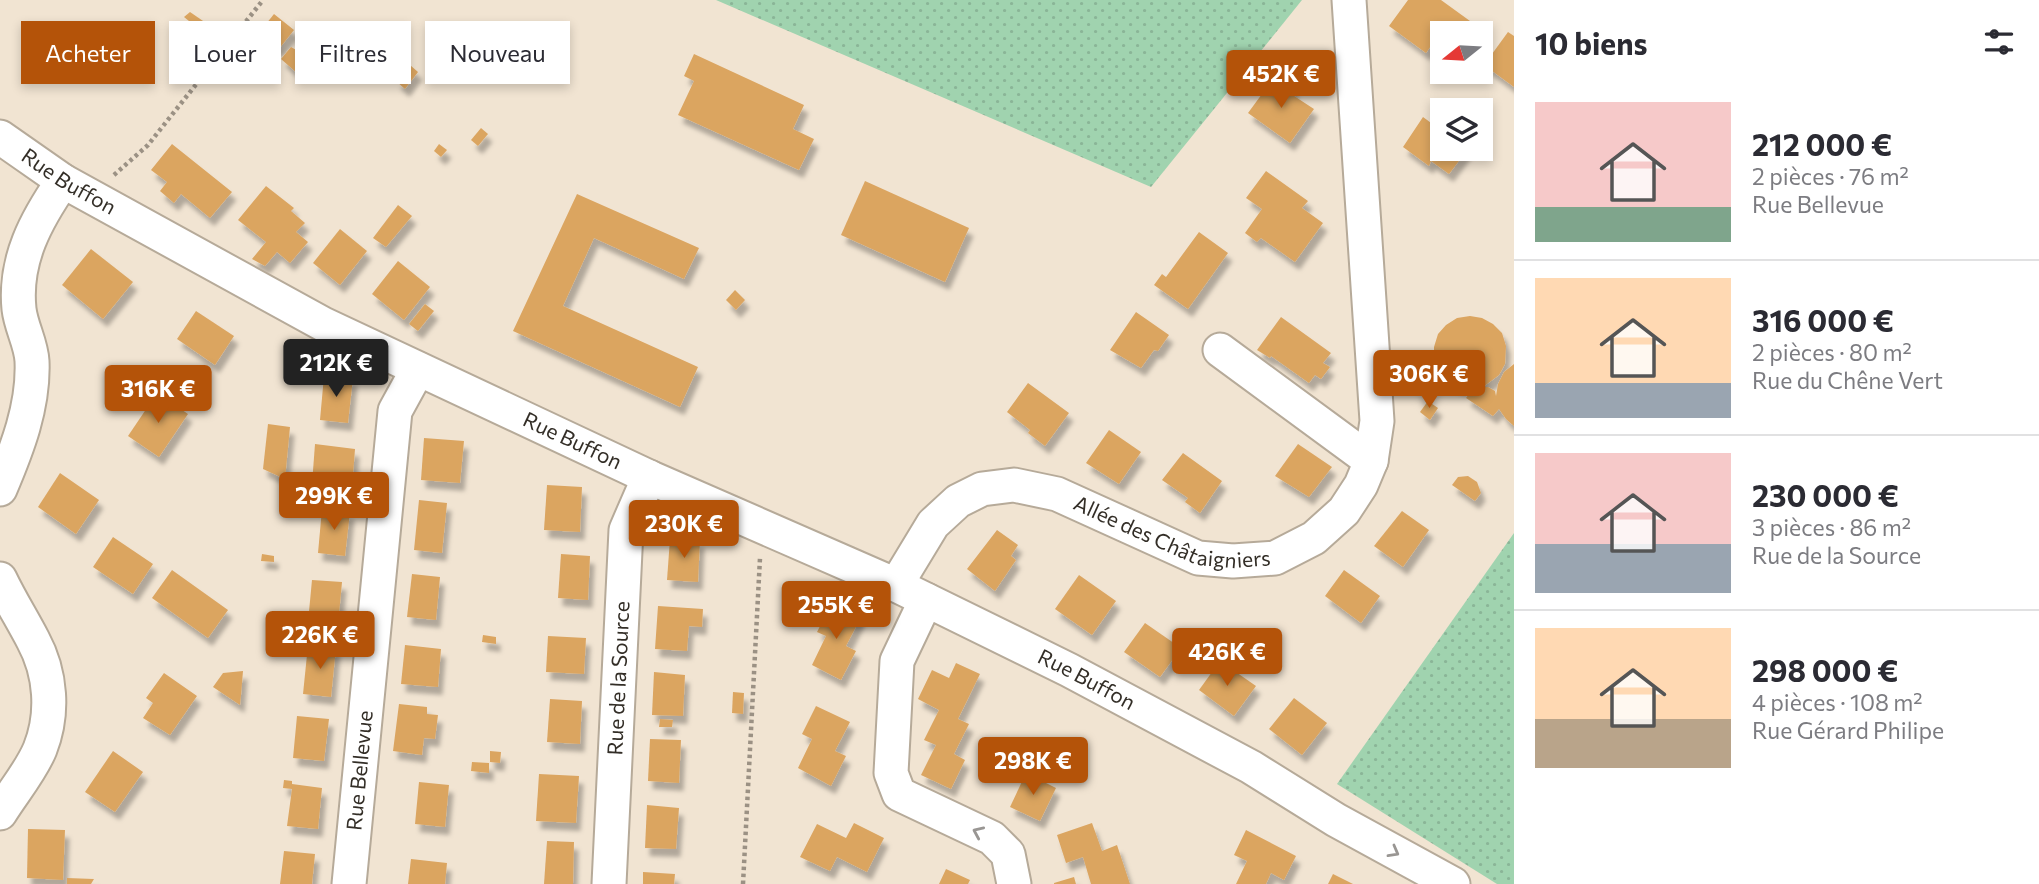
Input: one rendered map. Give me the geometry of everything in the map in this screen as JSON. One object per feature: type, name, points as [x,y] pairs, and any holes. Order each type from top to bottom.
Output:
[{"type":"street","name":"Allée des Châtaigniers","points":[[896,585],[933,524],[958,501],[982,489],[1014,485],[1058,494],[1198,558],[1233,561],[1275,558],[1314,538],[1344,511],[1361,485],[1371,461],[1377,421],[1349,0]]},
{"type":"street","name":"Rue Buffon","points":[[0,137],[76,189],[323,324],[649,477],[896,585],[1069,670],[1251,766],[1336,820],[1453,884]]},
{"type":"street","points":[[0,489],[18,448],[30,393],[32,359],[19,310],[19,273],[29,235],[76,189]]},
{"type":"street","points":[[1220,350],[1371,461]]},
{"type":"street","name":"Rue Bellevue","points":[[349,884],[395,411],[418,369]]},
{"type":"street","name":"Rue de la Source","points":[[609,884],[626,530],[649,477]]},
{"type":"street","points":[[0,579],[12,606],[34,642],[46,674],[48,715],[39,750],[0,813]]},
{"type":"street","points":[[926,600],[897,661],[891,773],[900,794],[992,838],[1008,854],[1014,884]]},
{"type":"path","points":[[76,189],[148,145],[263,0]]},
{"type":"path","points":[[743,884],[762,526]]},
{"type":"green space","points":[[716,0],[1302,0],[1151,187]]},
{"type":"green space","points":[[1514,533],[1514,884],[1497,884],[1337,784]]},
{"type":"building","points":[[1408,0],[1441,0],[1470,21],[1430,21],[1430,47],[1426,53],[1389,26]]},
{"type":"building","points":[[190,12],[203,21],[189,21],[184,17]]},
{"type":"building","points":[[274,14],[294,30],[281,46],[281,21],[268,21]]},
{"type":"building","points":[[1508,32],[1514,36],[1514,87],[1493,72],[1493,53]]},
{"type":"building","points":[[291,47],[295,49],[295,71],[281,59]]},
{"type":"building","points":[[694,54],[804,105],[793,129],[814,139],[799,170],[678,115],[694,81],[684,76]]},
{"type":"building","points":[[411,66],[418,72],[411,81]]},
{"type":"building","points":[[1276,75],[1295,89],[1291,94],[1314,109],[1290,143],[1248,113]]},
{"type":"building","points":[[1423,117],[1430,122],[1429,166],[1403,147]]},
{"type":"building","points":[[481,128],[488,134],[478,146],[471,140]]},
{"type":"building","points":[[172,144],[232,192],[210,218],[181,194],[174,203],[160,191],[167,182],[151,170]]},
{"type":"building","points":[[439,144],[447,150],[441,157],[434,151]]},
{"type":"building","points":[[1431,161],[1459,161],[1449,174]]},
{"type":"building","points":[[1266,171],[1308,201],[1302,208],[1323,223],[1295,262],[1261,238],[1257,242],[1245,233],[1262,209],[1246,198]]},
{"type":"building","points":[[865,181],[969,228],[945,282],[841,235]]},
{"type":"building","points":[[266,186],[294,208],[291,211],[305,223],[296,232],[308,242],[290,263],[277,252],[265,266],[252,259],[266,242],[238,220]]},
{"type":"building","points":[[577,194],[699,248],[684,279],[594,238],[563,306],[698,367],[680,407],[513,331]]},
{"type":"building","points":[[398,205],[412,216],[386,247],[373,238]]},
{"type":"building","points":[[340,229],[367,251],[340,285],[313,263]]},
{"type":"building","points":[[1199,232],[1228,253],[1188,309],[1154,285],[1162,274],[1166,277]]},
{"type":"building","points":[[91,249],[133,282],[103,319],[62,285]]},
{"type":"building","points":[[398,261],[430,287],[404,320],[372,294]]},
{"type":"building","points":[[735,290],[745,300],[736,310],[726,300]]},
{"type":"building","points":[[425,304],[434,311],[418,331],[409,324]]},
{"type":"building","points":[[196,311],[234,336],[215,365],[177,339]]},
{"type":"building","points":[[1136,312],[1169,335],[1141,368],[1110,350]]},
{"type":"building","points":[[1281,317],[1331,353],[1323,363],[1330,367],[1321,379],[1315,375],[1309,383],[1271,356],[1270,358],[1257,350]]},
{"type":"building","points":[[1457,318],[1482,318],[1502,333],[1506,346],[1505,364],[1499,375],[1483,387],[1495,391],[1496,396],[1504,372],[1514,364],[1514,426],[1499,409],[1493,416],[1466,398],[1473,389],[1458,387],[1447,380],[1434,359],[1438,334]]},
{"type":"building","points":[[324,376],[353,378],[348,423],[320,420]]},
{"type":"building","points":[[1028,383],[1069,413],[1045,446],[1007,412]]},
{"type":"building","points":[[157,393],[188,414],[159,457],[128,436]]},
{"type":"building","points":[[1428,401],[1438,408],[1430,420],[1420,412]]},
{"type":"building","points":[[268,424],[290,427],[285,479],[263,469]]},
{"type":"building","points":[[1109,430],[1141,452],[1119,484],[1086,463]]},
{"type":"building","points":[[424,438],[464,441],[460,483],[421,480]]},
{"type":"building","points":[[315,444],[355,449],[352,488],[312,484]]},
{"type":"building","points":[[1298,444],[1332,467],[1309,497],[1275,476]]},
{"type":"building","points":[[1183,453],[1222,481],[1200,513],[1185,502],[1188,498],[1162,480]]},
{"type":"building","points":[[60,473],[99,500],[76,534],[38,507]]},
{"type":"building","points":[[1468,476],[1477,482],[1481,493],[1475,501],[1452,485],[1458,477]]},
{"type":"building","points":[[547,485],[582,487],[580,532],[544,530]]},
{"type":"building","points":[[419,500],[447,503],[442,553],[414,550]]},
{"type":"building","points":[[322,509],[350,512],[345,556],[318,553]]},
{"type":"building","points":[[1402,511],[1429,530],[1403,567],[1374,546]]},
{"type":"building","points":[[997,530],[1018,545],[1011,556],[1016,560],[995,591],[967,569]]},
{"type":"building","points":[[113,537],[153,564],[133,594],[93,567]]},
{"type":"building","points":[[670,539],[700,540],[698,582],[667,580]]},
{"type":"building","points":[[262,554],[274,556],[274,562],[261,561]]},
{"type":"building","points":[[561,554],[590,556],[588,600],[558,598]]},
{"type":"building","points":[[172,570],[228,610],[208,638],[152,598]]},
{"type":"building","points":[[1344,570],[1380,596],[1361,623],[1325,596]]},
{"type":"building","points":[[412,574],[440,577],[436,620],[407,617]]},
{"type":"building","points":[[1079,575],[1116,601],[1092,635],[1055,609]]},
{"type":"building","points":[[312,580],[342,582],[338,625],[308,622]]},
{"type":"building","points":[[832,603],[861,617],[846,646],[856,651],[841,680],[812,665],[826,636],[817,632]]},
{"type":"building","points":[[658,606],[703,609],[702,627],[689,626],[687,651],[655,649]]},
{"type":"building","points":[[1145,623],[1181,648],[1160,677],[1124,652]]},
{"type":"building","points":[[483,635],[496,637],[496,644],[482,642]]},
{"type":"building","points":[[548,636],[586,638],[584,674],[546,672]]},
{"type":"building","points":[[308,645],[336,648],[331,697],[303,694]]},
{"type":"building","points":[[405,645],[441,649],[438,687],[401,684]]},
{"type":"building","points":[[1220,661],[1256,686],[1234,716],[1199,690]]},
{"type":"building","points":[[956,663],[980,674],[958,719],[969,724],[954,754],[965,760],[951,789],[921,775],[936,745],[924,740],[939,710],[918,699],[932,670],[949,678]]},
{"type":"building","points":[[243,671],[240,705],[213,687],[223,673]]},
{"type":"building","points":[[654,672],[685,675],[683,716],[652,715]]},
{"type":"building","points":[[164,673],[197,696],[170,735],[143,718],[153,703],[146,698]]},
{"type":"building","points":[[733,692],[744,693],[743,714],[732,713]]},
{"type":"building","points":[[1294,698],[1327,723],[1302,755],[1269,729]]},
{"type":"building","points":[[550,699],[582,701],[580,744],[547,742]]},
{"type":"building","points":[[399,704],[427,707],[427,714],[438,715],[435,739],[424,738],[422,755],[393,751]]},
{"type":"building","points":[[816,706],[850,722],[835,751],[846,756],[831,786],[798,768],[812,739],[802,734]]},
{"type":"building","points":[[297,716],[329,719],[324,761],[293,758]]},
{"type":"building","points":[[660,719],[673,720],[672,727],[659,727]]},
{"type":"building","points":[[650,739],[681,740],[679,783],[648,781]]},
{"type":"building","points":[[113,751],[143,772],[115,812],[85,792]]},
{"type":"building","points":[[490,751],[501,752],[500,763],[490,762]]},
{"type":"building","points":[[472,762],[489,763],[489,773],[471,771]]},
{"type":"building","points":[[1026,773],[1056,788],[1040,821],[1010,807]]},
{"type":"building","points":[[539,774],[579,776],[576,823],[536,821]]},
{"type":"building","points":[[284,780],[292,781],[292,784],[322,788],[318,829],[287,826],[292,789],[283,788]]},
{"type":"building","points":[[419,782],[449,785],[445,827],[415,824]]},
{"type":"building","points":[[647,805],[679,808],[676,849],[645,848]]},
{"type":"building","points":[[854,823],[884,838],[867,872],[837,857],[830,871],[800,857],[817,824],[846,838]]},
{"type":"building","points":[[1092,823],[1102,851],[1117,845],[1130,884],[1091,884],[1083,857],[1066,863],[1057,835]]},
{"type":"building","points":[[28,829],[65,830],[63,880],[27,878]]},
{"type":"building","points":[[1246,830],[1296,856],[1284,880],[1271,873],[1266,884],[1236,884],[1247,861],[1234,855]]},
{"type":"building","points":[[547,841],[574,842],[573,884],[544,884]]},
{"type":"building","points":[[284,851],[315,854],[312,884],[280,884]]},
{"type":"building","points":[[411,859],[447,863],[445,884],[408,884]]},
{"type":"building","points":[[946,869],[970,880],[968,884],[939,884]]},
{"type":"building","points":[[643,872],[675,874],[674,884],[643,884]]},
{"type":"building","points":[[1333,874],[1353,884],[1328,884]]},
{"type":"building","points":[[1074,877],[1076,884],[1054,884],[1054,883]]},
{"type":"building","points":[[67,878],[94,879],[91,884],[67,884]]}]
